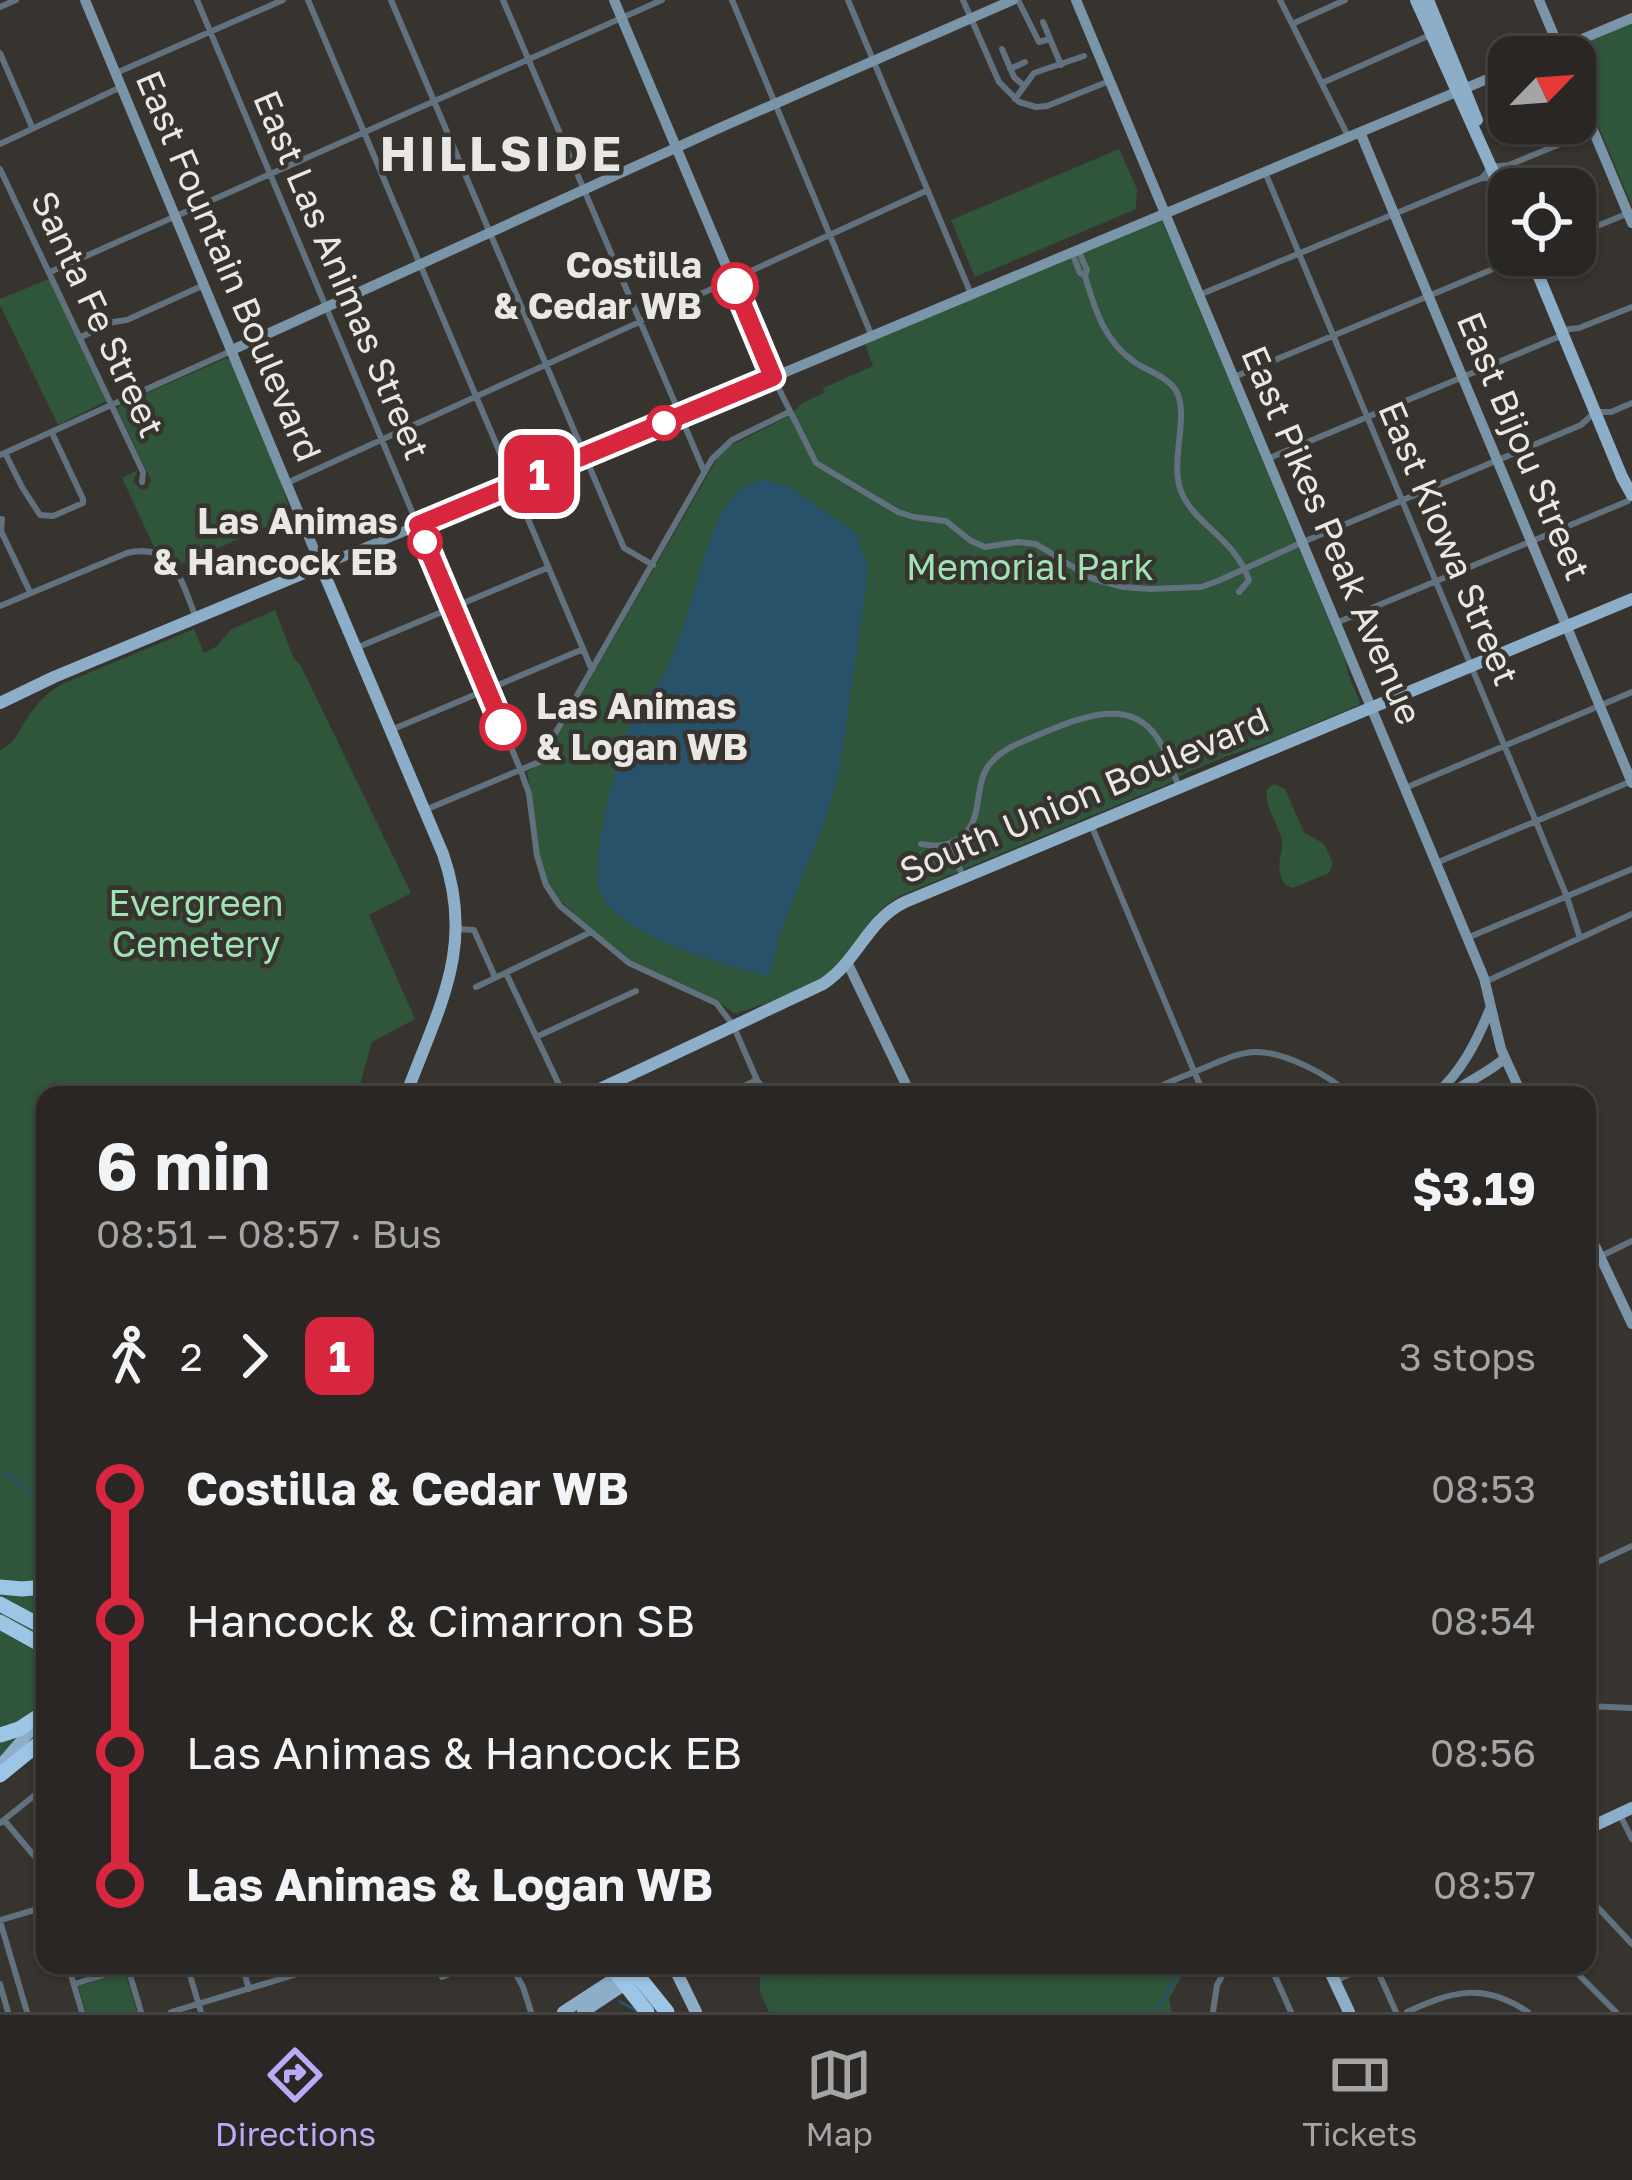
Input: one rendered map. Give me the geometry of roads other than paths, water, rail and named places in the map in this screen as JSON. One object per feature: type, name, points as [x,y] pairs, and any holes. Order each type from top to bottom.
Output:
[{"type":"highway","points":[[0,1587],[36,1588]]},
{"type":"highway","points":[[0,1604],[36,1623]]},
{"type":"highway","points":[[0,1626],[36,1642]]},
{"type":"highway","points":[[0,1736],[36,1716]]},
{"type":"highway","points":[[0,1775],[36,1747]]},
{"type":"highway","points":[[617,1974],[647,2012]]},
{"type":"highway","points":[[646,1974],[667,2012]]},
{"type":"main road","name":"East Fountain Boulevard","points":[[85,0],[451,879],[457,929],[450,974],[409,1086]]},
{"type":"main road","points":[[614,0],[773,377]]},
{"type":"main road","points":[[232,350],[1016,0]]},
{"type":"main road","name":"East Pikes Peak Avenue","points":[[1076,0],[1485,982],[1502,1059],[1517,1086]]},
{"type":"main road","points":[[1416,0],[1436,32]]},
{"type":"main road","points":[[1428,0],[1436,32],[1492,160],[1491,168]]},
{"type":"main road","points":[[1539,0],[1554,36]]},
{"type":"main road","points":[[1595,36],[1632,18]]},
{"type":"main road","points":[[0,704],[54,677],[1488,79]]},
{"type":"main road","name":"East Bijou Street","points":[[1354,134],[1395,214],[1632,782]]},
{"type":"main road","points":[[1596,137],[1631,216]]},
{"type":"main road","points":[[1535,276],[1631,502]]},
{"type":"main road","name":"South Union Boulevard","points":[[606,1086],[823,984],[848,964],[874,924],[890,909],[1632,598]]},
{"type":"main road","points":[[848,964],[907,1086]]},
{"type":"main road","points":[[1457,1074],[1492,1006]]},
{"type":"main road","points":[[1444,1086],[1469,1064],[1502,1059]]},
{"type":"main road","points":[[1461,1086],[1502,1059]]},
{"type":"main road","points":[[1596,1248],[1632,1324]]},
{"type":"main road","points":[[0,1766],[36,1720]]},
{"type":"main road","points":[[0,1786],[36,1748]]},
{"type":"main road","points":[[1596,1824],[1626,1810]]},
{"type":"main road","points":[[563,2012],[627,1974]]},
{"type":"main road","points":[[583,2012],[631,1974]]},
{"type":"main road","points":[[678,1974],[696,2012]]},
{"type":"main road","points":[[1332,1974],[1349,2012]]},
{"type":"street","points":[[0,7],[16,0]]},
{"type":"street","name":"East Las Animas Street","points":[[197,0],[521,770],[546,885],[560,906],[636,968],[716,1003],[733,1025]]},
{"type":"street","points":[[116,73],[283,0]]},
{"type":"street","points":[[308,0],[592,670]]},
{"type":"street","points":[[391,0],[623,548],[653,565]]},
{"type":"street","points":[[503,0],[704,472]]},
{"type":"street","points":[[50,272],[662,0]]},
{"type":"street","points":[[732,0],[872,336]]},
{"type":"street","points":[[848,0],[971,294]]},
{"type":"street","points":[[963,0],[999,82],[1015,99],[1029,106],[1047,106],[1110,81]]},
{"type":"street","points":[[1016,0],[1039,42],[1050,39]]},
{"type":"street","points":[[1280,0],[1354,134]]},
{"type":"street","points":[[1292,24],[1345,0]]},
{"type":"street","points":[[1043,22],[1061,65]]},
{"type":"street","points":[[1322,83],[1436,32]]},
{"type":"street","points":[[1002,49],[1016,80],[1024,86]]},
{"type":"street","points":[[0,53],[32,128]]},
{"type":"street","points":[[1015,99],[1034,74],[1084,56]]},
{"type":"street","points":[[1010,69],[1025,62]]},
{"type":"street","points":[[0,144],[122,87]]},
{"type":"street","points":[[1503,168],[1559,144]]},
{"type":"street","name":"Santa Fe Street","points":[[0,169],[143,472],[142,482]]},
{"type":"street","name":"East Kiowa Street","points":[[1265,172],[1472,665],[1580,938]]},
{"type":"street","points":[[1199,295],[1488,175]]},
{"type":"street","points":[[287,483],[928,190]]},
{"type":"street","points":[[1596,228],[1631,216]]},
{"type":"street","points":[[1075,252],[1087,270],[1085,276],[1110,340],[1178,394],[1179,488],[1192,510],[1224,539],[1245,568],[1249,580],[1240,592]]},
{"type":"street","points":[[1234,377],[1488,272]]},
{"type":"street","points":[[81,337],[204,285]]},
{"type":"street","points":[[1268,459],[1632,307]]},
{"type":"street","points":[[52,431],[82,495],[82,503],[53,516],[40,515],[3,454],[52,431],[232,350]]},
{"type":"street","points":[[773,377],[816,463],[898,512],[946,521],[981,546],[1036,544],[1091,578],[1123,587],[1163,590],[1201,586],[1581,425],[1594,412],[1632,404]]},
{"type":"street","points":[[425,810],[534,766],[542,758],[719,450],[789,412]]},
{"type":"street","points":[[1581,425],[1600,426],[1611,412]]},
{"type":"street","points":[[1336,623],[1631,502]]},
{"type":"street","points":[[2,519],[1,531],[30,592]]},
{"type":"street","points":[[0,606],[127,553],[149,550],[175,568],[196,618]]},
{"type":"street","points":[[356,647],[548,567]]},
{"type":"street","points":[[391,730],[583,649]]},
{"type":"street","points":[[1405,788],[1632,692]]},
{"type":"street","points":[[921,844],[950,844],[970,826],[984,772],[997,756],[1087,717],[1122,714],[1146,725],[1161,745],[1179,788]]},
{"type":"street","points":[[1436,863],[1632,782]]},
{"type":"street","points":[[1090,823],[1200,1086]]},
{"type":"street","points":[[950,844],[963,877]]},
{"type":"street","points":[[1467,938],[1632,869]]},
{"type":"street","points":[[1485,982],[1632,914]]},
{"type":"street","points":[[457,929],[474,930],[495,977]]},
{"type":"street","points":[[476,987],[590,932]]},
{"type":"street","points":[[506,973],[560,1086]]},
{"type":"street","points":[[536,1037],[636,991]]},
{"type":"street","points":[[733,1025],[762,1086]]},
{"type":"street","points":[[1165,1086],[1240,1054],[1262,1052],[1318,1072],[1337,1086]]},
{"type":"street","points":[[744,1086],[757,1080]]},
{"type":"street","points":[[1596,1258],[1632,1241]]},
{"type":"street","points":[[1596,1563],[1632,1546]]},
{"type":"street","points":[[1596,1706],[1632,1708]]},
{"type":"street","points":[[36,1794],[2,1822],[36,1858]]},
{"type":"street","points":[[1626,1810],[1632,1839]]},
{"type":"street","points":[[1596,1906],[1632,1944]]},
{"type":"street","points":[[27,2012],[0,1920],[36,1910]]},
{"type":"street","points":[[71,1974],[81,2012]]},
{"type":"street","points":[[74,1984],[105,1974]]},
{"type":"street","points":[[132,1974],[141,2012]]},
{"type":"street","points":[[190,1974],[200,2008]]},
{"type":"street","points":[[245,1974],[249,1989]]},
{"type":"street","points":[[171,2012],[200,2008],[288,1974]]},
{"type":"street","points":[[515,1974],[532,2012]]},
{"type":"street","points":[[1213,2012],[1223,1974]]},
{"type":"street","points":[[1274,1974],[1291,2012]]},
{"type":"street","points":[[1335,1981],[1351,1974]]},
{"type":"street","points":[[1377,1974],[1396,2012]]},
{"type":"street","points":[[1578,1974],[1616,2012]]},
{"type":"street","points":[[0,1984],[8,2012]]},
{"type":"street","points":[[1407,2012],[1465,1992],[1498,1996],[1528,2012]]},
{"type":"water","points":[[763,480],[788,486],[857,534],[868,574],[839,772],[779,934],[771,972],[764,976],[653,937],[615,912],[602,897],[598,883],[608,801],[633,719],[669,664],[723,511],[739,491]]},
{"type":"waterway","points":[[0,1471],[36,1497]]},
{"type":"waterway","points":[[1156,2012],[1177,1974]]},
{"type":"waterway","points":[[620,2002],[638,2011]]},
{"type":"place","name":"Costilla & Cedar WB","points":[[735,286]]},
{"type":"place","name":"Las Animas & Hancock EB","points":[[425,542]]},
{"type":"place","name":"Las Animas & Logan WB","points":[[503,727]]},
{"type":"district","name":"HILLSIDE","points":[[502,154]]},
{"type":"park label","name":"Memorial Park","points":[[1030,567]]},
{"type":"park label","name":"Evergreen Cemetery","points":[[196,924]]}]
